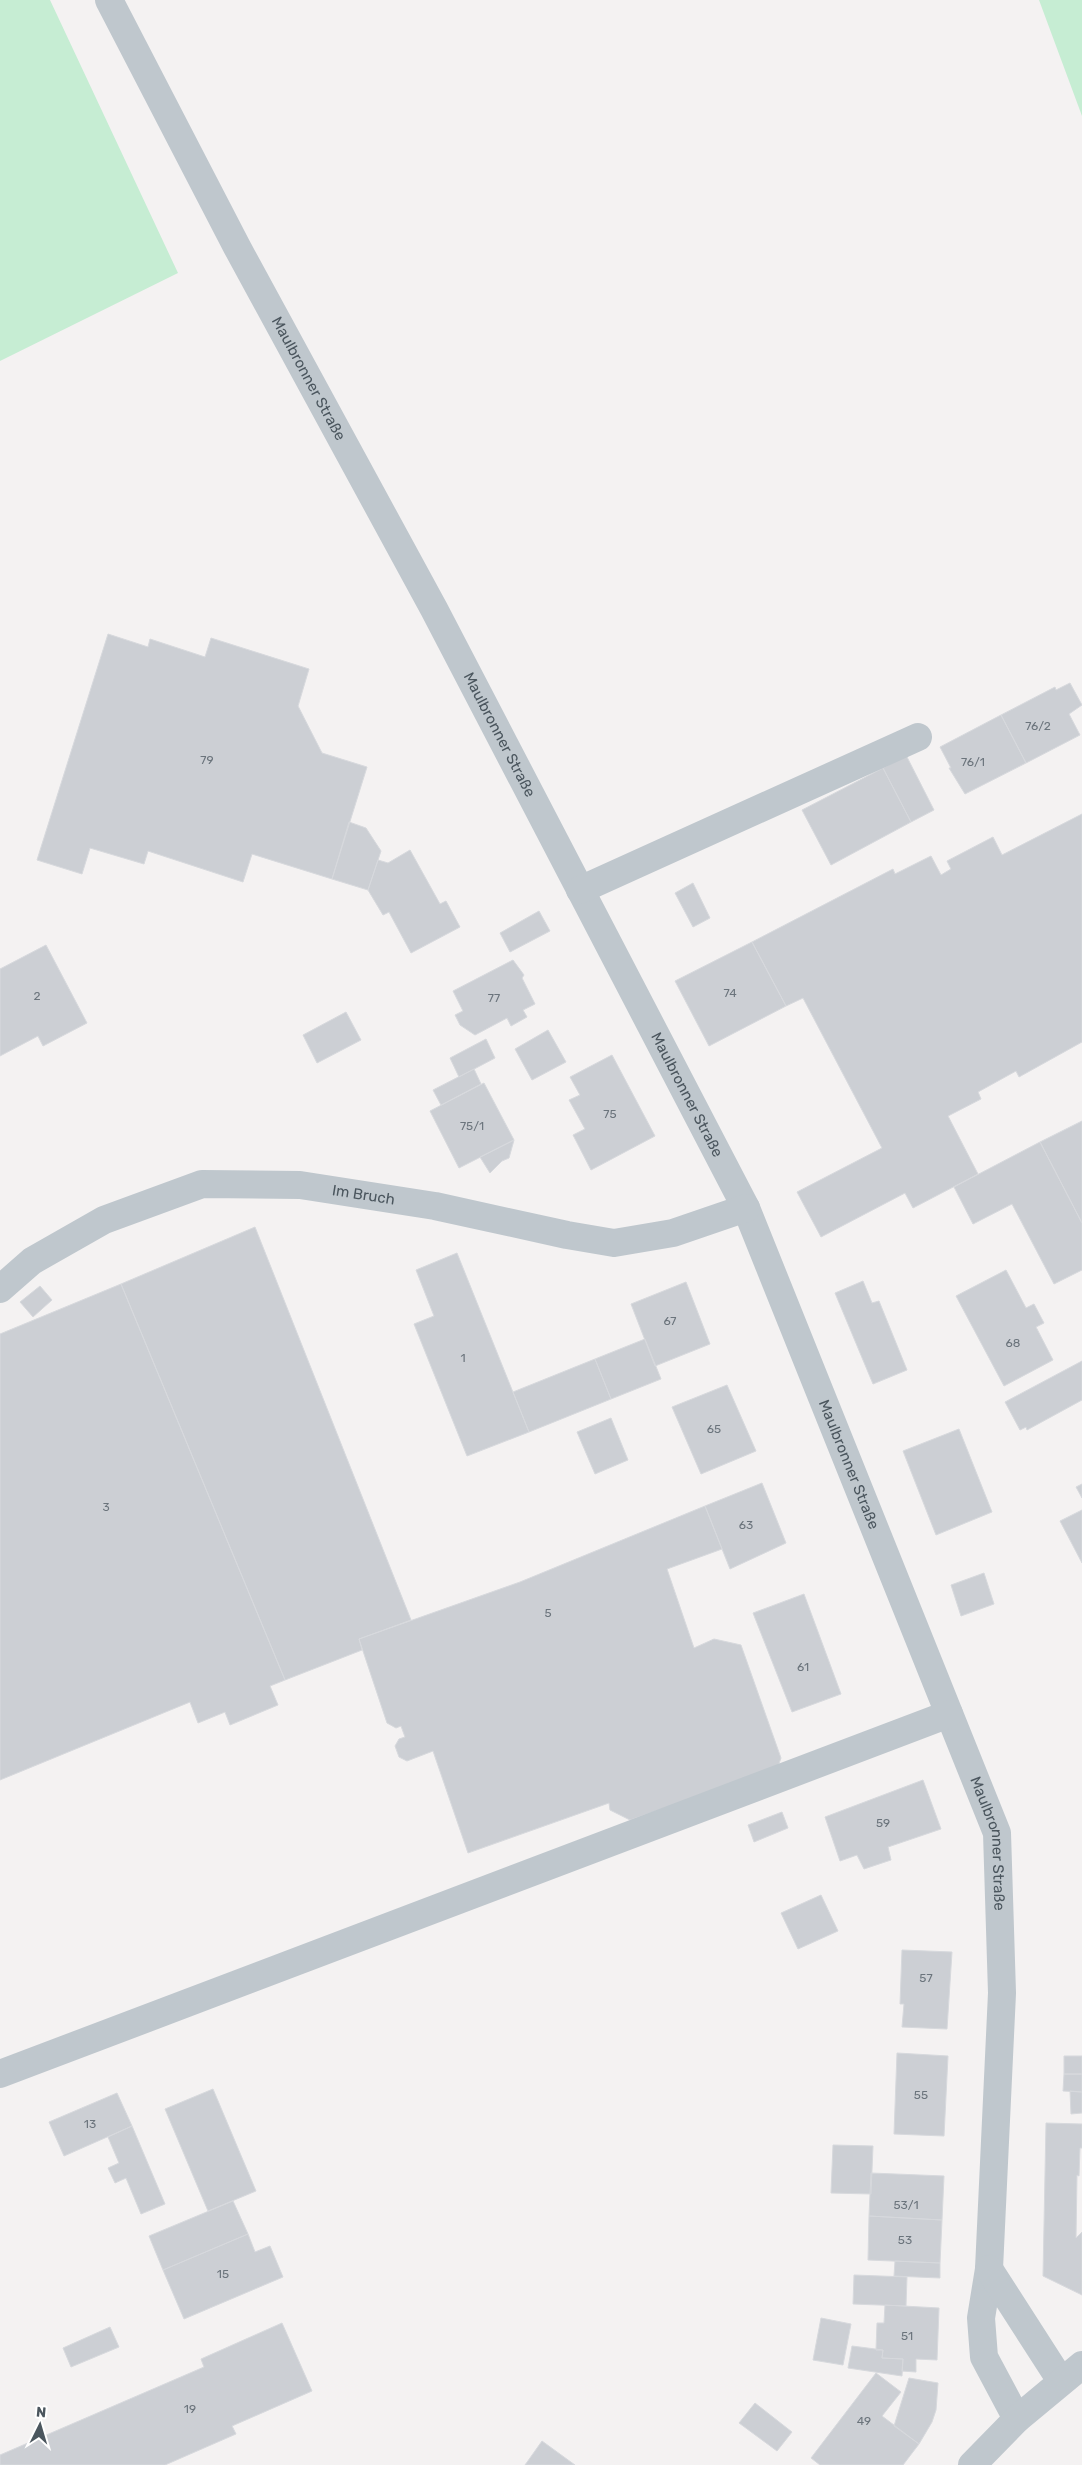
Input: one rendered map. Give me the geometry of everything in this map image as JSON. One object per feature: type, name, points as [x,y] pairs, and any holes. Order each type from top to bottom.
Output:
[{"type":"street","name":"Maulbronner Straße","points":[[109,0],[237,247],[434,609],[746,1208],[997,1833],[1002,1993],[989,2269],[981,2318],[984,2356],[1017,2419]]},
{"type":"street","points":[[580,890],[918,737]]},
{"type":"street","name":"Im Bruch","points":[[0,1289],[32,1261],[104,1220],[202,1184],[300,1185],[435,1206],[567,1235],[614,1242],[672,1232],[746,1208]]},
{"type":"street","points":[[0,2074],[949,1714]]},
{"type":"street","points":[[972,2465],[1017,2419],[1072,2373],[989,2269]]},
{"type":"green space","points":[[0,0],[50,0],[178,273],[0,361]]},
{"type":"green space","points":[[1039,0],[1082,0],[1082,116]]},
{"type":"building","points":[[108,634],[148,647],[150,639],[205,657],[211,638],[309,669],[298,706],[322,753],[367,767],[332,879],[252,854],[243,882],[148,851],[144,864],[90,848],[82,874],[37,860]]},
{"type":"building","points":[[1070,683],[1082,705],[1069,714],[1080,735],[1026,763],[1001,715],[1055,687],[1056,690]]},
{"type":"building","points":[[1001,715],[1026,763],[965,794],[949,768],[951,768],[940,747]]},
{"type":"building","points":[[906,755],[934,810],[911,822],[883,768]]},
{"type":"building","points":[[883,768],[911,822],[831,865],[802,810]]},
{"type":"building","points":[[1082,814],[1082,1042],[1019,1077],[1016,1071],[978,1092],[981,1099],[948,1116],[978,1174],[913,1208],[905,1193],[821,1237],[797,1192],[882,1148],[803,998],[786,1006],[752,942],[893,869],[895,874],[931,856],[941,875],[951,869],[947,861],[993,837],[1002,855]]},
{"type":"building","points":[[349,822],[366,828],[381,851],[368,890],[332,879]]},
{"type":"building","points":[[410,850],[440,904],[446,901],[460,927],[411,953],[389,912],[383,915],[368,890],[378,860],[388,863]]},
{"type":"building","points":[[693,883],[710,918],[693,927],[675,893]]},
{"type":"building","points":[[539,911],[550,931],[510,952],[500,933]]},
{"type":"building","points":[[752,942],[786,1006],[709,1046],[675,981]]},
{"type":"building","points":[[46,945],[87,1023],[43,1046],[38,1036],[0,1056],[0,969]]},
{"type":"building","points":[[513,960],[524,975],[522,978],[535,1004],[523,1010],[527,1017],[511,1026],[507,1018],[475,1035],[460,1025],[455,1015],[463,1011],[453,991]]},
{"type":"building","points":[[346,1012],[361,1040],[317,1063],[303,1035]]},
{"type":"building","points":[[548,1030],[566,1062],[532,1080],[515,1049]]},
{"type":"building","points":[[486,1039],[495,1058],[459,1077],[450,1058]]},
{"type":"building","points":[[612,1055],[655,1136],[591,1170],[573,1135],[585,1129],[569,1100],[580,1095],[570,1077]]},
{"type":"building","points":[[474,1069],[481,1084],[441,1105],[433,1090]]},
{"type":"building","points":[[484,1083],[514,1140],[459,1168],[430,1111]]},
{"type":"building","points":[[1082,1121],[1082,1223],[1040,1142]]},
{"type":"building","points":[[514,1140],[509,1158],[502,1161],[490,1173],[480,1157]]},
{"type":"building","points":[[1040,1142],[1082,1223],[1082,1270],[1054,1284],[1012,1204],[973,1224],[954,1187]]},
{"type":"building","points":[[255,1227],[411,1620],[359,1639],[362,1650],[285,1680],[121,1284]]},
{"type":"building","points":[[457,1253],[529,1432],[467,1456],[414,1324],[434,1316],[416,1270]]},
{"type":"building","points":[[1006,1270],[1026,1308],[1034,1304],[1044,1323],[1036,1327],[1053,1360],[1004,1386],[956,1296]]},
{"type":"building","points":[[863,1281],[872,1303],[879,1301],[907,1370],[873,1384],[835,1293]]},
{"type":"building","points":[[686,1282],[710,1344],[655,1366],[631,1304]]},
{"type":"building","points":[[121,1284],[285,1680],[270,1686],[278,1705],[230,1725],[225,1712],[198,1723],[190,1702],[0,1780],[0,1334]]},
{"type":"building","points":[[40,1286],[52,1300],[33,1317],[20,1302]]},
{"type":"building","points":[[645,1339],[661,1379],[611,1399],[595,1359]]},
{"type":"building","points":[[595,1359],[611,1399],[529,1432],[513,1392]]},
{"type":"building","points":[[1082,1361],[1082,1400],[1027,1430],[1026,1427],[1020,1430],[1005,1402]]},
{"type":"building","points":[[727,1385],[756,1451],[701,1474],[672,1407]]},
{"type":"building","points":[[611,1418],[628,1460],[595,1474],[577,1432]]},
{"type":"building","points":[[959,1429],[992,1512],[936,1535],[903,1451]]},
{"type":"building","points":[[762,1483],[786,1543],[730,1569],[705,1506]]},
{"type":"building","points":[[1082,1484],[1082,1498],[1076,1487]]},
{"type":"building","points":[[705,1506],[722,1549],[667,1569],[694,1648],[714,1639],[741,1645],[781,1758],[777,1769],[630,1820],[610,1810],[609,1803],[468,1853],[433,1751],[407,1761],[399,1757],[395,1746],[399,1739],[405,1737],[401,1726],[396,1728],[387,1723],[359,1639],[520,1582]]},
{"type":"building","points":[[1082,1510],[1082,1563],[1060,1521]]},
{"type":"building","points":[[984,1573],[994,1604],[961,1616],[951,1585]]},
{"type":"building","points":[[804,1594],[841,1694],[792,1712],[753,1613]]},
{"type":"building","points":[[923,1780],[941,1829],[888,1847],[891,1860],[864,1869],[857,1855],[840,1861],[825,1817]]},
{"type":"building","points":[[782,1812],[788,1828],[754,1842],[748,1825]]},
{"type":"building","points":[[821,1895],[838,1931],[798,1949],[781,1913]]},
{"type":"building","points":[[902,1950],[952,1952],[947,2029],[902,2027],[904,2004],[900,2004]]},
{"type":"building","points":[[897,2053],[948,2056],[944,2136],[894,2134]]},
{"type":"building","points":[[1064,2056],[1082,2056],[1082,2074],[1064,2074]]},
{"type":"building","points":[[1064,2074],[1082,2074],[1082,2092],[1063,2091]]},
{"type":"building","points":[[213,2089],[256,2191],[208,2211],[165,2109]]},
{"type":"building","points":[[1070,2091],[1082,2092],[1082,2113],[1071,2114]]},
{"type":"building","points":[[117,2093],[132,2126],[64,2156],[49,2122]]},
{"type":"building","points":[[1046,2123],[1082,2124],[1082,2148],[1080,2148],[1079,2176],[1077,2175],[1076,2238],[1082,2232],[1082,2295],[1043,2276]]},
{"type":"building","points":[[132,2126],[165,2204],[141,2214],[126,2178],[115,2183],[108,2168],[119,2163],[108,2137]]},
{"type":"building","points":[[833,2145],[873,2146],[871,2194],[831,2193]]},
{"type":"building","points":[[871,2173],[944,2176],[942,2220],[869,2216]]},
{"type":"building","points":[[233,2201],[248,2234],[163,2270],[149,2236]]},
{"type":"building","points":[[869,2216],[942,2220],[940,2263],[868,2260]]},
{"type":"building","points":[[248,2234],[255,2252],[270,2246],[283,2277],[184,2319],[163,2270]]},
{"type":"building","points":[[895,2261],[940,2263],[940,2278],[894,2276]]},
{"type":"building","points":[[854,2275],[907,2277],[906,2306],[853,2304]]},
{"type":"building","points":[[885,2305],[939,2308],[937,2360],[916,2359],[916,2372],[902,2371],[903,2359],[882,2358],[883,2350],[876,2350],[877,2323],[884,2323]]},
{"type":"building","points":[[821,2318],[851,2324],[843,2365],[813,2360]]},
{"type":"building","points":[[282,2323],[312,2391],[232,2426],[236,2434],[165,2465],[0,2465],[0,2455],[204,2367],[201,2359]]},
{"type":"building","points":[[110,2327],[119,2347],[71,2367],[63,2348]]},
{"type":"building","points":[[852,2346],[883,2350],[882,2358],[903,2359],[902,2376],[848,2368]]},
{"type":"building","points":[[876,2373],[901,2392],[882,2416],[919,2444],[903,2465],[820,2465],[811,2458]]},
{"type":"building","points":[[909,2378],[938,2383],[936,2410],[932,2422],[919,2444],[894,2426]]},
{"type":"building","points":[[755,2403],[792,2432],[777,2451],[739,2423]]},
{"type":"building","points":[[542,2441],[575,2465],[525,2465]]}]
